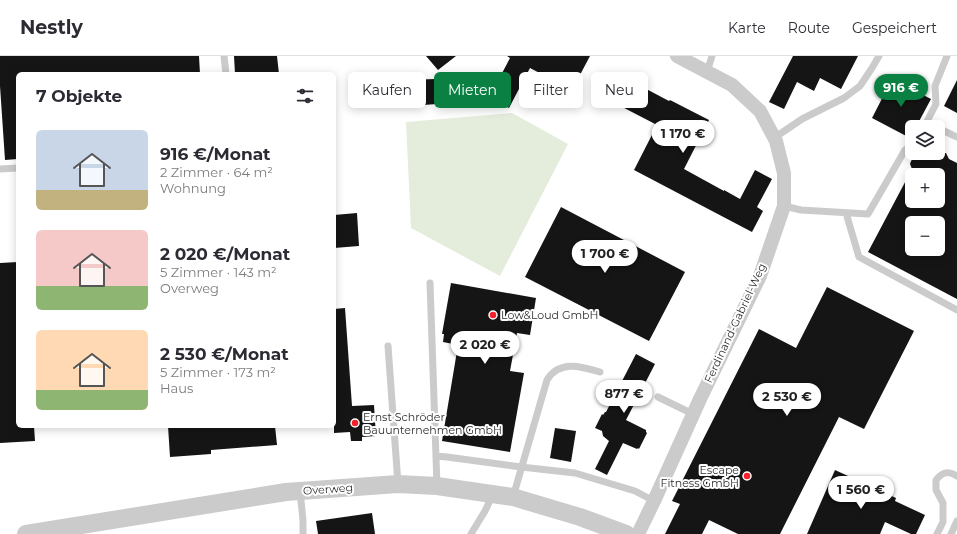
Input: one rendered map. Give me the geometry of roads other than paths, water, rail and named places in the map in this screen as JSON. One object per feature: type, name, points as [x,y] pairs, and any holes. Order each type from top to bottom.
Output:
[{"type":"street","name":"Ferdinand-Gabriel-Weg","points":[[638,534],[693,414],[760,276],[784,206],[784,173],[774,138],[760,111],[732,85],[677,56]]},
{"type":"street","name":"Overweg","points":[[26,534],[66,531],[278,493],[398,484],[437,486],[513,497],[580,517],[625,534]]},
{"type":"lane","points":[[224,56],[226,72]]},
{"type":"lane","points":[[707,72],[712,56]]},
{"type":"lane","points":[[774,138],[802,119],[844,98],[860,86],[879,56]]},
{"type":"lane","points":[[928,120],[936,104],[934,86],[947,56]]},
{"type":"lane","points":[[945,131],[957,138]]},
{"type":"lane","points":[[784,206],[801,210],[868,214],[905,150]]},
{"type":"lane","points":[[0,169],[16,168]]},
{"type":"lane","points":[[846,213],[859,257],[957,310]]},
{"type":"lane","points":[[430,284],[437,486]]},
{"type":"lane","points":[[388,346],[398,484]]},
{"type":"lane","points":[[513,497],[547,380],[551,373],[559,368],[571,366],[586,367],[600,372]]},
{"type":"lane","points":[[658,398],[693,414]]},
{"type":"lane","points":[[436,456],[575,473],[635,491],[654,501]]},
{"type":"lane","points":[[937,534],[943,522],[943,503],[936,490],[936,480],[943,473],[949,473],[957,476]]},
{"type":"lane","points":[[300,491],[303,520],[302,534]]},
{"type":"lane","points":[[471,534],[493,494]]},
{"type":"lane","points":[[951,534],[957,521]]},
{"type":"place","name":"Low&Loud GmbH","points":[[493,315]]},
{"type":"place","name":"Ernst Schröder Bauunternehmen GmbH","points":[[355,423]]},
{"type":"place","name":"Escape Fitness GmbH","points":[[747,476]]}]
